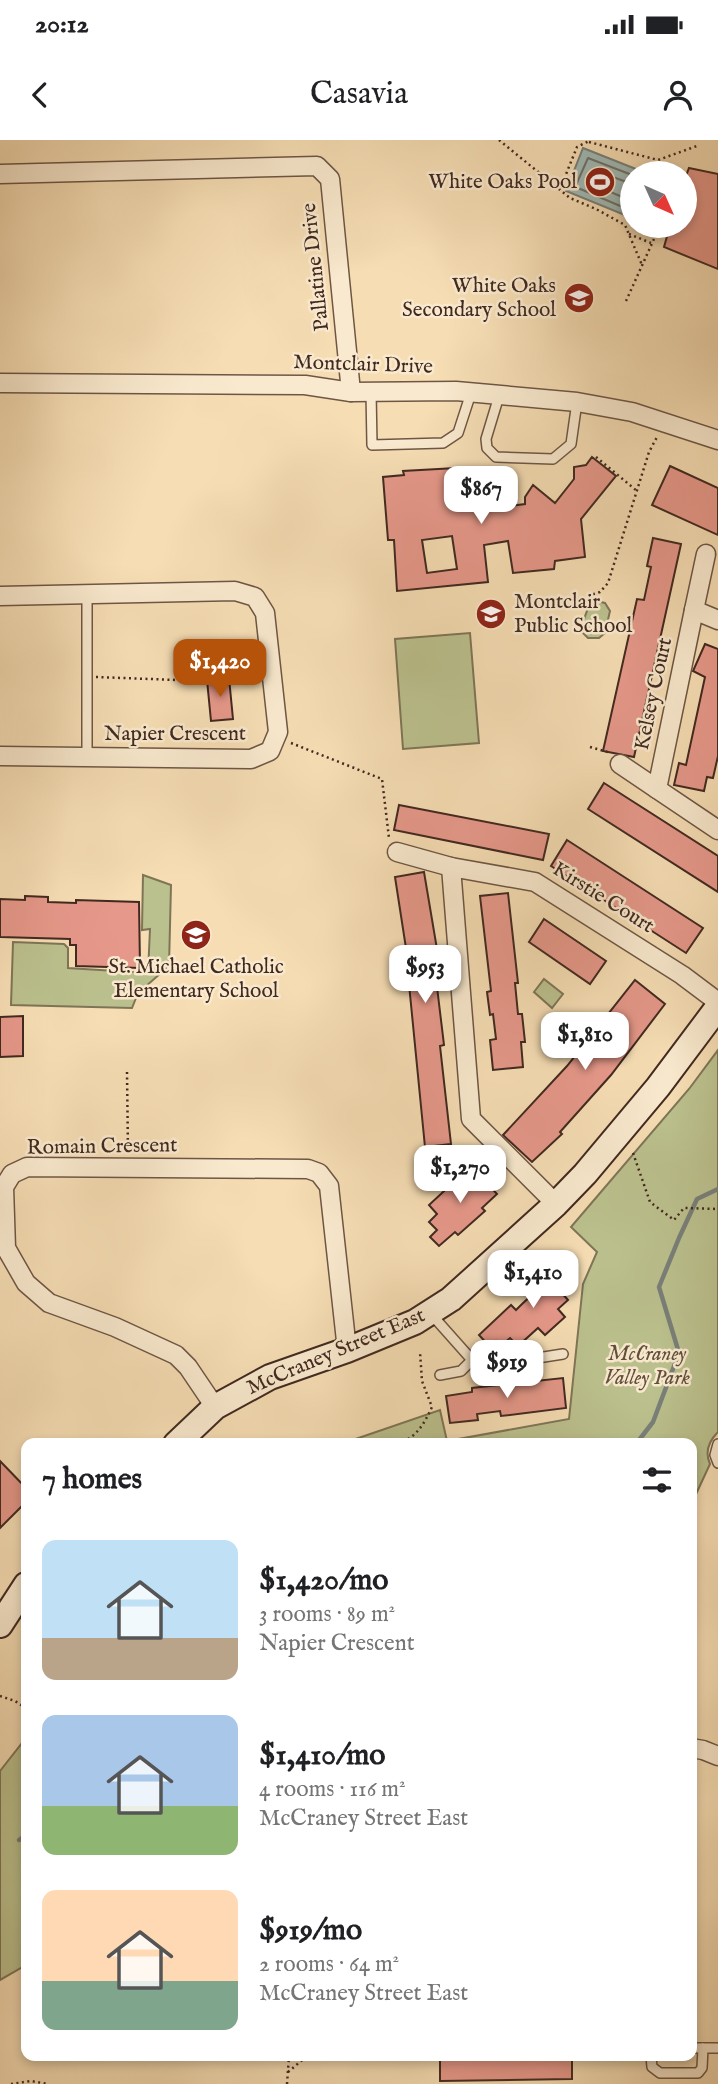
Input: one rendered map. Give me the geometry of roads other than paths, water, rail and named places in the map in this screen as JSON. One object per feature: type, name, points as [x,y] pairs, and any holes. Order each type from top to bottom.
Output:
[{"type":"street","name":"Pallatine Drive","points":[[0,174],[317,166],[330,179],[351,392]]},
{"type":"street","name":"Montclair Drive","points":[[0,383],[305,385],[351,392],[471,393],[577,402],[632,412],[718,440]]},
{"type":"street","name":"Kelsey Court","points":[[657,789],[706,554]]},
{"type":"street","name":"Napier Crescent","points":[[0,596],[235,591],[255,597],[265,613],[278,732],[270,751],[251,760],[0,756]]},
{"type":"street","points":[[694,610],[718,620]]},
{"type":"street","name":"Kelsey Court","points":[[620,764],[718,830]]},
{"type":"street","name":"Kirstie Court","points":[[397,852],[451,867],[535,882],[682,975],[718,1004]]},
{"type":"street","points":[[451,867],[471,1119],[555,1204]]},
{"type":"street","name":"McCraney Street East","points":[[182,1438],[215,1407],[270,1377],[415,1322],[451,1299],[584,1174],[658,1087],[718,1004]]},
{"type":"street","name":"Romain Crescent","points":[[215,1407],[188,1367],[176,1355],[115,1327],[49,1303],[26,1283],[6,1248],[4,1187],[12,1174],[27,1167],[308,1169],[319,1173],[329,1186],[347,1350]]},
{"type":"street","points":[[0,1625],[21,1593]]},
{"type":"street","points":[[697,1750],[718,1756]]},
{"type":"lane","points":[[372,392],[372,445],[443,443],[458,433],[471,393]]},
{"type":"lane","points":[[499,396],[486,439],[487,448],[496,457],[553,460],[571,444],[577,402]]},
{"type":"lane","points":[[87,594],[87,756]]},
{"type":"lane","points":[[430,1312],[472,1360],[493,1365],[563,1354]]},
{"type":"lane","points":[[440,1375],[461,1371],[472,1360]]},
{"type":"lane","points":[[718,1444],[715,1455],[718,1463]]},
{"type":"lane","points":[[697,2048],[718,2048]]},
{"type":"lane","points":[[651,2061],[652,2067],[660,2073],[698,2073],[702,2068],[704,2048]]},
{"type":"water","name":"White Oaks Pool","points":[[583,148],[620,163],[620,213],[566,191]]},
{"type":"waterway","points":[[641,1438],[653,1422],[679,1353],[659,1287],[697,1199],[718,1189]]},
{"type":"place","name":"White Oaks Pool","points":[[600,182]]},
{"type":"place","name":"White Oaks Secondary School","points":[[579,298]]},
{"type":"place","name":"Montclair Public School","points":[[491,614]]},
{"type":"place","name":"St. Michael Catholic Elementary School","points":[[196,935]]},
{"type":"park label","name":"McCraney Valley Park","points":[[647,1366]]}]
